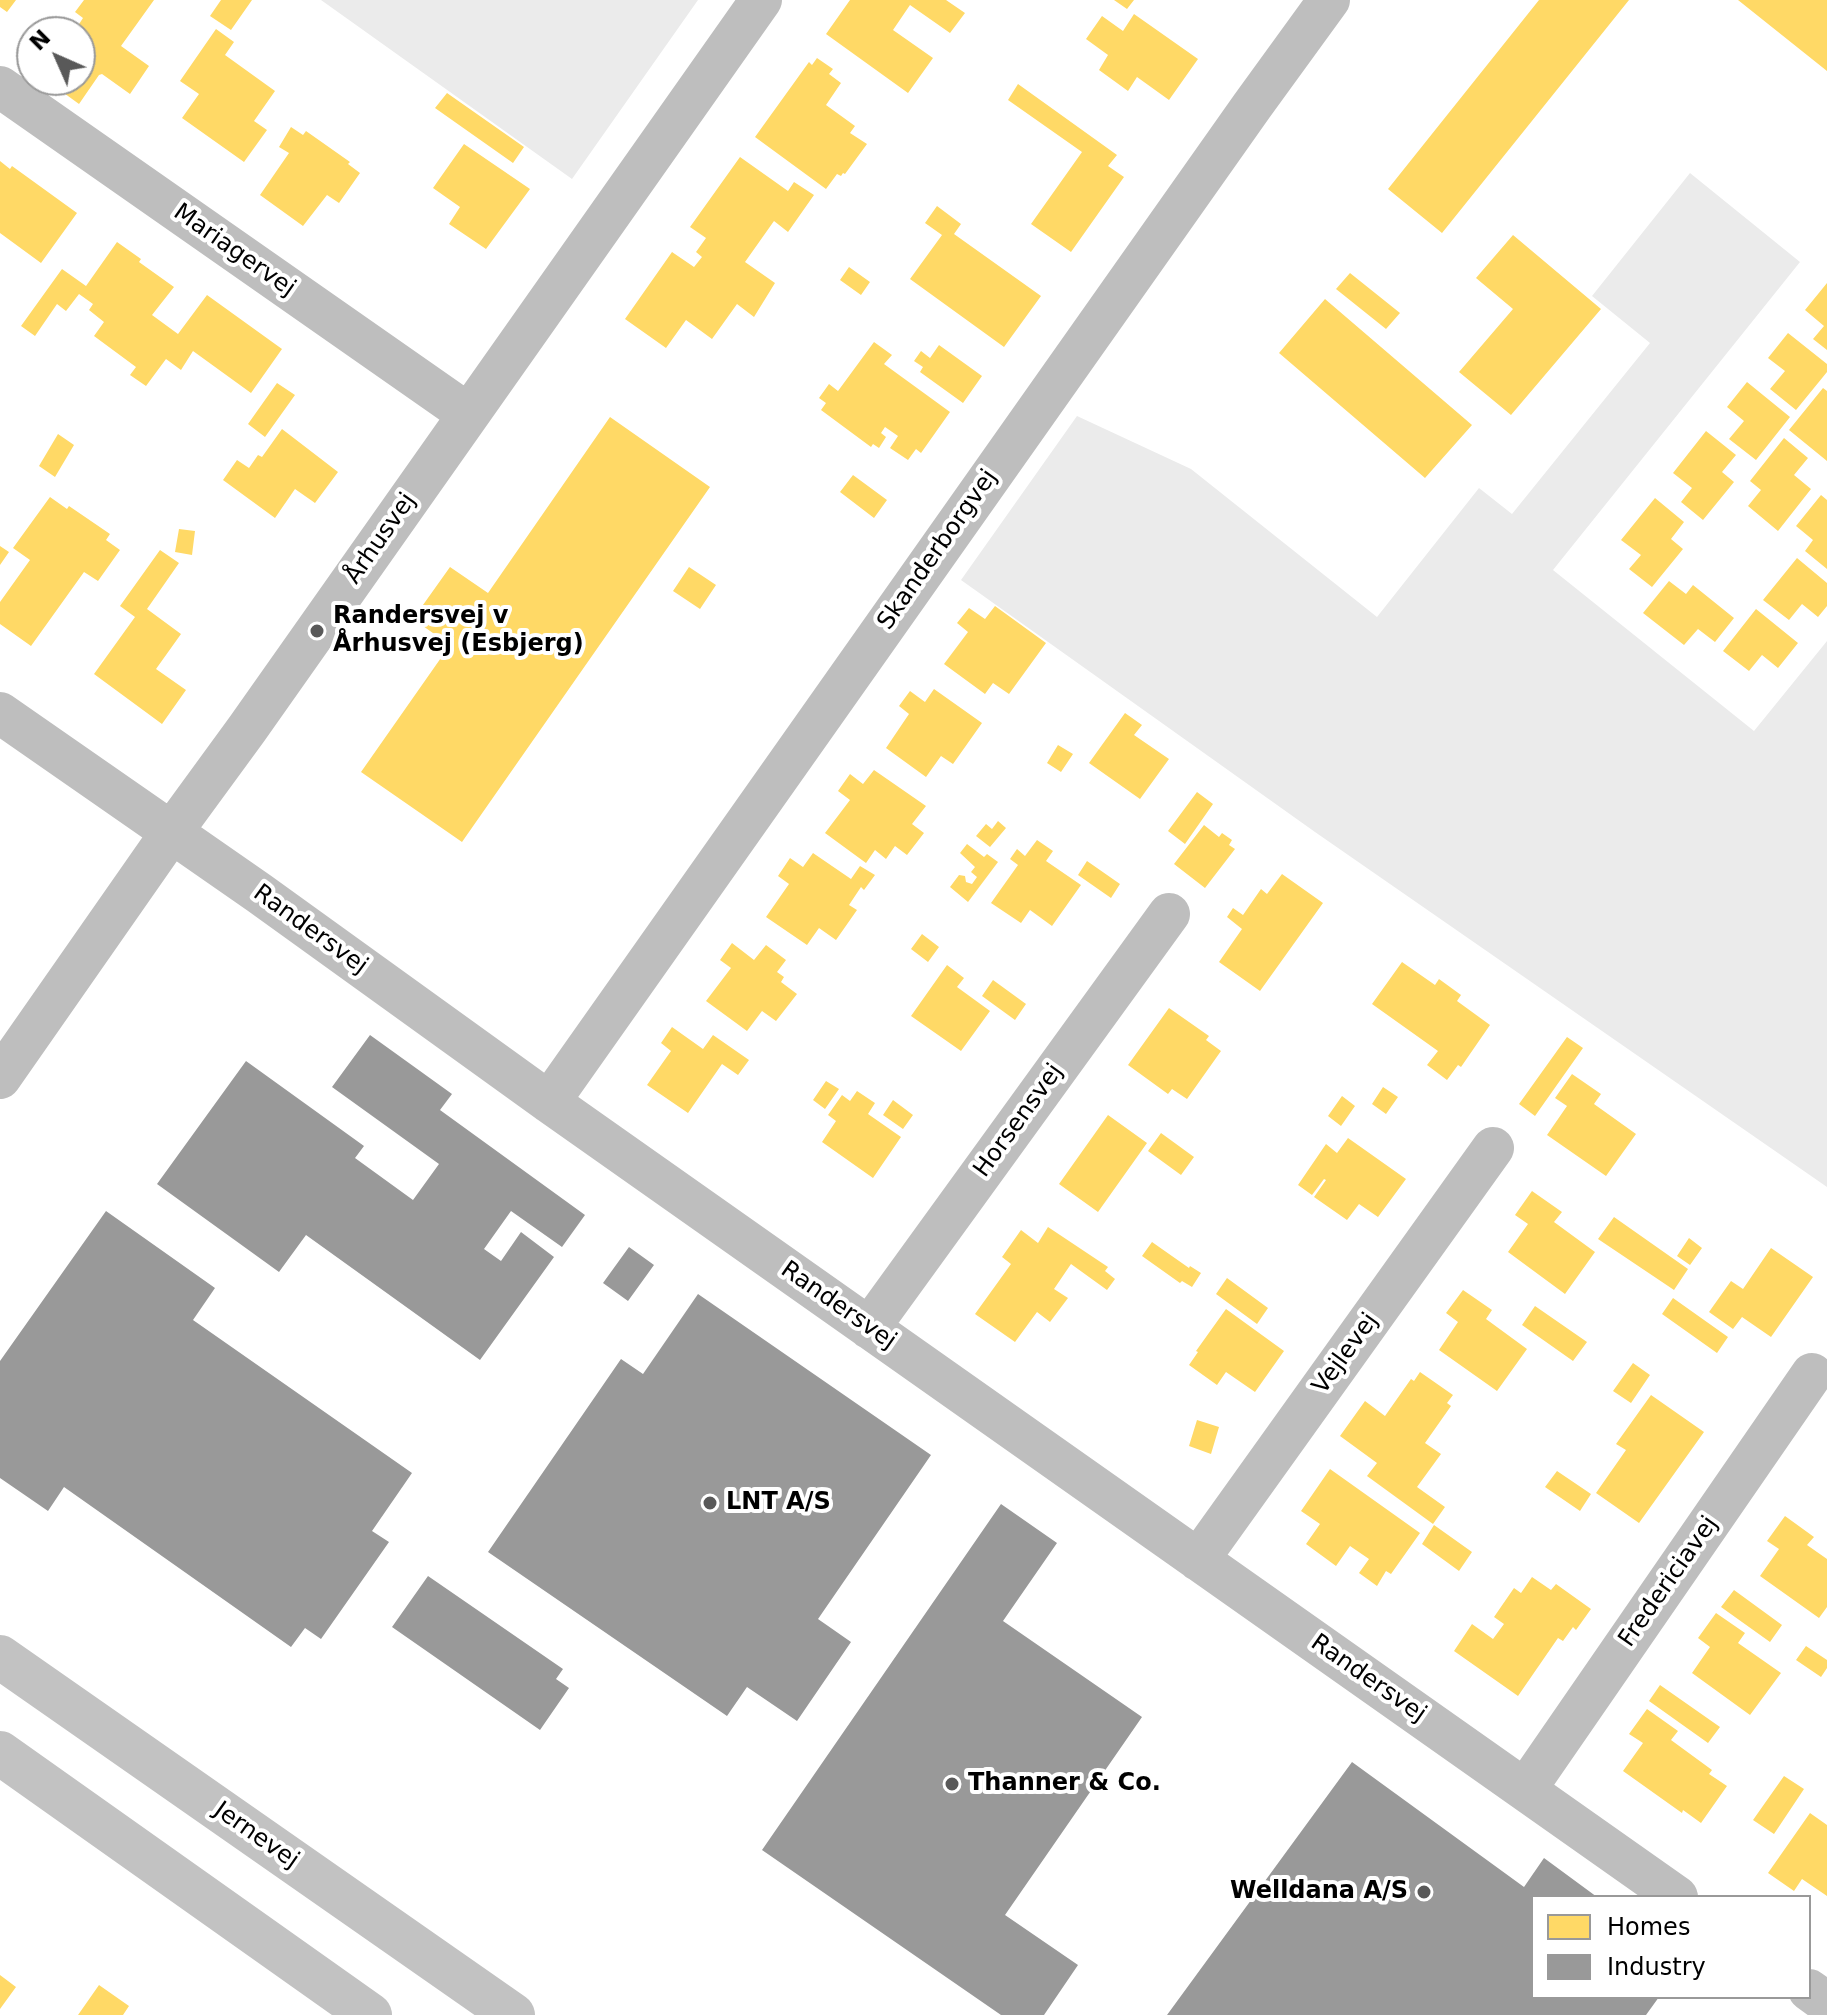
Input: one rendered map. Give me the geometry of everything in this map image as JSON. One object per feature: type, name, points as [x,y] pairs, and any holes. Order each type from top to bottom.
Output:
[{"type":"main road","name":"Jernevej","points":[[0,1657],[513,2015]]},
{"type":"main road","points":[[0,1753],[370,2015]]},
{"type":"street","name":"Århusvej","points":[[0,1078],[761,0]]},
{"type":"street","name":"Skanderborgvej","points":[[549,1102],[1329,0]]},
{"type":"street","name":"Mariagervej","points":[[0,87],[468,414]]},
{"type":"street","name":"Randersvej","points":[[0,713],[1674,1895]]},
{"type":"street","name":"Horsensvej","points":[[869,1328],[1169,914]]},
{"type":"street","name":"Vejlevej","points":[[1198,1560],[1493,1148]]},
{"type":"street","name":"Fredericiavej","points":[[1525,1790],[1812,1374]]},
{"type":"shaded area","points":[[321,0],[698,0],[572,179]]},
{"type":"shaded area","points":[[1690,173],[1800,262],[1553,570],[1754,731],[1827,641],[1827,1187],[1315,832],[961,580],[1077,416],[1191,469],[1377,617],[1479,488],[1512,514],[1650,343],[1592,296]]},
{"type":"building: Homes","points":[[0,0],[16,0],[7,12],[0,7]]},
{"type":"building: Homes","points":[[84,0],[154,0],[121,46],[149,66],[130,94],[102,74],[96,79],[96,16],[80,16],[75,12]]},
{"type":"building: Homes","points":[[221,0],[252,0],[231,30],[210,16]]},
{"type":"building: Homes","points":[[850,0],[946,0],[965,13],[950,33],[910,5],[893,30],[933,58],[908,93],[826,34]]},
{"type":"building: Homes","points":[[1114,0],[1134,0],[1127,9]]},
{"type":"building: Homes","points":[[1539,0],[1629,0],[1442,233],[1388,189]]},
{"type":"building: Homes","points":[[1738,0],[1827,0],[1827,71]]},
{"type":"building: Homes","points":[[1134,14],[1198,59],[1169,100],[1137,77],[1128,91],[1099,70],[1108,55],[1086,39],[1102,16],[1123,31]]},
{"type":"building: Homes","points":[[216,29],[234,42],[225,55],[275,91],[254,121],[267,130],[244,162],[182,118],[199,94],[180,81]]},
{"type":"building: Homes","points":[[817,58],[833,69],[829,74],[841,83],[826,105],[855,126],[850,133],[867,144],[845,174],[837,174],[826,189],[755,137],[809,62],[812,65]]},
{"type":"building: Homes","points":[[1018,84],[1117,155],[1108,166],[1124,177],[1071,252],[1031,224],[1082,152],[1008,100]]},
{"type":"building: Homes","points":[[447,93],[524,147],[513,163],[435,108]]},
{"type":"building: Homes","points":[[68,96],[85,96],[79,104]]},
{"type":"building: Homes","points":[[291,127],[303,135],[306,131],[350,162],[348,164],[360,173],[339,203],[327,195],[303,226],[260,195],[289,153],[279,147]]},
{"type":"building: Homes","points":[[464,144],[530,189],[486,249],[449,224],[460,207],[433,188]]},
{"type":"building: Homes","points":[[740,157],[788,191],[794,182],[814,195],[788,232],[774,221],[745,262],[775,283],[754,317],[737,304],[712,339],[686,320],[666,348],[625,319],[672,252],[694,267],[702,257],[696,252],[706,238],[690,227]]},
{"type":"building: Homes","points":[[0,161],[10,169],[12,166],[77,213],[41,263],[0,233]]},
{"type":"building: Homes","points":[[937,206],[961,224],[954,234],[1041,296],[1004,347],[910,279],[942,235],[925,223]]},
{"type":"building: Homes","points":[[1513,235],[1601,309],[1511,415],[1459,372],[1513,309],[1476,278]]},
{"type":"building: Homes","points":[[117,242],[174,287],[152,315],[178,334],[207,295],[282,349],[251,393],[193,351],[181,370],[166,359],[146,386],[130,375],[136,367],[94,336],[104,322],[89,310],[93,304],[79,294],[66,311],[57,304],[35,336],[21,326],[62,269],[86,286]]},
{"type":"building: Homes","points":[[849,267],[870,282],[861,295],[840,280]]},
{"type":"building: Homes","points":[[1350,273],[1400,313],[1386,329],[1336,289]]},
{"type":"building: Homes","points":[[1827,283],[1827,350],[1813,339],[1824,326],[1805,310]]},
{"type":"building: Homes","points":[[1325,299],[1472,425],[1425,478],[1279,353]]},
{"type":"building: Homes","points":[[1788,333],[1827,364],[1827,372],[1796,410],[1770,389],[1785,371],[1768,358]]},
{"type":"building: Homes","points":[[874,342],[892,355],[884,364],[950,412],[921,453],[916,449],[908,460],[890,448],[898,436],[885,427],[881,433],[886,437],[879,448],[873,444],[871,447],[821,410],[826,403],[819,398],[829,384],[838,391]]},
{"type":"building: Homes","points":[[939,345],[982,376],[963,403],[920,372],[923,367],[914,361],[921,351],[930,358]]},
{"type":"building: Homes","points":[[1747,382],[1790,417],[1756,460],[1729,439],[1744,421],[1727,407]]},
{"type":"building: Homes","points":[[277,383],[295,395],[265,437],[248,424]]},
{"type":"building: Homes","points":[[1823,388],[1827,391],[1827,461],[1789,430]]},
{"type":"building: Homes","points":[[610,417],[710,487],[462,842],[361,772],[450,645],[413,619],[450,567],[488,593]]},
{"type":"building: Homes","points":[[282,429],[338,472],[315,503],[295,489],[275,518],[223,480],[237,460],[249,468],[258,455],[262,457]]},
{"type":"building: Homes","points":[[1706,431],[1736,455],[1722,472],[1734,482],[1703,520],[1681,502],[1692,488],[1673,473]]},
{"type":"building: Homes","points":[[58,434],[74,445],[55,477],[39,466]]},
{"type":"building: Homes","points":[[1784,438],[1808,458],[1794,475],[1811,489],[1778,531],[1748,506],[1761,490],[1750,481]]},
{"type":"building: Homes","points":[[853,475],[887,500],[874,518],[840,492]]},
{"type":"building: Homes","points":[[1821,495],[1827,500],[1827,569],[1805,551],[1813,540],[1796,526]]},
{"type":"building: Homes","points":[[50,497],[110,534],[106,540],[120,550],[98,581],[84,572],[31,646],[0,624],[0,602],[30,560],[13,548]]},
{"type":"building: Homes","points":[[1655,498],[1684,522],[1671,539],[1683,549],[1652,587],[1629,569],[1641,555],[1621,540]]},
{"type":"building: Homes","points":[[179,529],[195,531],[192,555],[175,552]]},
{"type":"building: Homes","points":[[0,546],[9,552],[0,565]]},
{"type":"building: Homes","points":[[160,550],[179,563],[147,609],[181,634],[156,669],[186,690],[162,724],[94,674],[135,617],[120,606]]},
{"type":"building: Homes","points":[[1797,558],[1827,583],[1827,606],[1818,617],[1802,604],[1789,620],[1763,600]]},
{"type":"building: Homes","points":[[689,567],[716,585],[700,609],[673,591]]},
{"type":"building: Homes","points":[[1669,581],[1686,594],[1693,585],[1734,618],[1715,642],[1698,629],[1684,645],[1643,613]]},
{"type":"building: Homes","points":[[995,606],[1046,643],[1009,694],[993,683],[985,694],[944,664],[968,632],[957,623],[969,608],[985,619]]},
{"type":"building: Homes","points":[[1756,609],[1798,643],[1778,668],[1762,655],[1749,671],[1723,651]]},
{"type":"building: Homes","points":[[934,689],[982,723],[953,764],[941,756],[926,777],[886,748],[909,714],[899,706],[910,691],[925,702]]},
{"type":"building: Homes","points":[[1125,713],[1142,725],[1134,735],[1169,759],[1140,799],[1089,763]]},
{"type":"building: Homes","points":[[1058,745],[1073,754],[1061,772],[1047,763]]},
{"type":"building: Homes","points":[[874,770],[926,806],[912,824],[924,833],[907,855],[895,846],[886,859],[875,850],[866,863],[825,833],[850,800],[838,791],[850,774],[863,784]]},
{"type":"building: Homes","points":[[1197,792],[1213,804],[1185,844],[1168,831]]},
{"type":"building: Homes","points":[[998,821],[1006,828],[990,847],[976,836],[986,824],[992,829]]},
{"type":"building: Homes","points":[[1204,825],[1219,837],[1222,833],[1232,840],[1229,845],[1235,849],[1205,888],[1174,864]]},
{"type":"building: Homes","points":[[1037,840],[1053,851],[1046,861],[1081,885],[1052,926],[1030,910],[1021,923],[991,903],[1018,865],[1010,859],[1017,849],[1025,856]]},
{"type":"building: Homes","points":[[967,844],[984,857],[987,854],[998,862],[968,902],[950,887],[959,875],[965,876],[966,882],[972,884],[977,877],[971,872],[975,867],[960,853]]},
{"type":"building: Homes","points":[[813,853],[851,879],[860,866],[875,875],[864,890],[861,887],[849,905],[857,910],[836,940],[819,928],[807,945],[766,917],[789,884],[778,876],[790,858],[803,867]]},
{"type":"building: Homes","points":[[1087,861],[1120,884],[1111,898],[1078,875]]},
{"type":"building: Homes","points":[[1282,874],[1323,903],[1260,991],[1219,962],[1242,929],[1227,917],[1233,908],[1243,915],[1261,889],[1267,894]]},
{"type":"building: Homes","points":[[922,934],[939,947],[928,962],[911,949]]},
{"type":"building: Homes","points":[[732,943],[754,960],[766,945],[786,960],[777,972],[784,977],[781,982],[797,994],[776,1021],[762,1011],[747,1031],[706,1001],[731,968],[720,960]]},
{"type":"building: Homes","points":[[1402,962],[1435,985],[1439,979],[1461,995],[1457,1001],[1490,1025],[1461,1067],[1458,1065],[1447,1080],[1427,1065],[1438,1051],[1372,1004]]},
{"type":"building: Homes","points":[[947,965],[964,978],[957,987],[990,1011],[961,1051],[911,1016]]},
{"type":"building: Homes","points":[[993,980],[1026,1004],[1015,1020],[982,996]]},
{"type":"building: Homes","points":[[1169,1008],[1209,1036],[1206,1040],[1221,1051],[1187,1099],[1172,1089],[1168,1094],[1128,1065]]},
{"type":"building: Homes","points":[[672,1027],[703,1049],[713,1035],[749,1060],[738,1075],[722,1064],[688,1113],[647,1085],[671,1051],[661,1043]]},
{"type":"building: Homes","points":[[1567,1037],[1583,1048],[1535,1116],[1519,1104]]},
{"type":"building: Homes","points":[[1572,1074],[1601,1094],[1594,1104],[1636,1134],[1606,1176],[1547,1135],[1567,1106],[1555,1098]]},
{"type":"building: Homes","points":[[826,1081],[839,1089],[825,1109],[813,1100]]},
{"type":"building: Homes","points":[[1383,1087],[1398,1097],[1386,1114],[1372,1104]]},
{"type":"building: Homes","points":[[857,1091],[875,1103],[868,1114],[901,1137],[873,1178],[822,1142],[836,1121],[828,1115],[842,1095],[850,1101]]},
{"type":"building: Homes","points":[[1342,1096],[1355,1106],[1341,1126],[1328,1116]]},
{"type":"building: Homes","points":[[893,1100],[913,1115],[903,1129],[883,1115]]},
{"type":"building: Homes","points":[[1108,1115],[1147,1143],[1098,1212],[1059,1184]]},
{"type":"building: Homes","points":[[1161,1133],[1194,1157],[1181,1175],[1148,1151]]},
{"type":"building: Homes","points":[[1348,1138],[1406,1179],[1378,1217],[1359,1204],[1347,1220],[1314,1197],[1324,1179],[1312,1195],[1298,1185],[1326,1144],[1337,1153]]},
{"type":"building: Homes","points":[[1532,1191],[1562,1212],[1554,1222],[1595,1252],[1565,1294],[1508,1252],[1528,1224],[1515,1215]]},
{"type":"building: Homes","points":[[1614,1217],[1688,1269],[1674,1290],[1598,1239]]},
{"type":"building: Homes","points":[[1048,1227],[1108,1267],[1105,1271],[1115,1279],[1107,1290],[1071,1264],[1054,1289],[1068,1298],[1050,1322],[1037,1312],[1015,1342],[975,1314],[1011,1264],[1002,1257],[1021,1230],[1038,1243]]},
{"type":"building: Homes","points":[[1689,1238],[1702,1248],[1690,1265],[1677,1256]]},
{"type":"building: Homes","points":[[1152,1242],[1201,1273],[1192,1287],[1182,1281],[1180,1283],[1142,1256]]},
{"type":"building: Homes","points":[[1771,1248],[1813,1277],[1771,1337],[1742,1317],[1733,1329],[1709,1312],[1731,1281],[1743,1289]]},
{"type":"building: Homes","points":[[1227,1278],[1268,1308],[1257,1324],[1216,1294]]},
{"type":"building: Homes","points":[[1463,1290],[1492,1310],[1486,1319],[1527,1349],[1497,1391],[1439,1350],[1458,1322],[1446,1313]]},
{"type":"building: Homes","points":[[1673,1298],[1728,1337],[1717,1353],[1662,1314]]},
{"type":"building: Homes","points":[[1535,1306],[1587,1342],[1573,1361],[1522,1325]]},
{"type":"building: Homes","points":[[1226,1309],[1284,1351],[1255,1392],[1226,1372],[1217,1385],[1189,1365]]},
{"type":"building: Homes","points":[[1633,1363],[1650,1375],[1631,1403],[1613,1391]]},
{"type":"building: Homes","points":[[1420,1372],[1453,1395],[1447,1403],[1451,1406],[1425,1443],[1441,1454],[1417,1487],[1445,1507],[1433,1524],[1367,1476],[1377,1463],[1340,1436],[1365,1401],[1385,1416],[1411,1379],[1414,1381]]},
{"type":"building: Homes","points":[[1651,1395],[1704,1432],[1639,1523],[1596,1493],[1626,1450],[1616,1444]]},
{"type":"building: Homes","points":[[1197,1420],[1219,1427],[1211,1454],[1189,1446]]},
{"type":"building: Homes","points":[[1330,1469],[1420,1533],[1391,1574],[1386,1571],[1377,1586],[1359,1573],[1369,1559],[1350,1546],[1336,1566],[1306,1544],[1320,1524],[1301,1511]]},
{"type":"building: Homes","points":[[1557,1471],[1591,1494],[1580,1511],[1545,1487]]},
{"type":"building: Homes","points":[[1785,1516],[1814,1537],[1807,1545],[1827,1559],[1827,1607],[1819,1618],[1760,1576],[1779,1549],[1767,1541]]},
{"type":"building: Homes","points":[[1434,1525],[1472,1552],[1459,1571],[1422,1544]]},
{"type":"building: Homes","points":[[1532,1577],[1551,1590],[1556,1584],[1591,1609],[1576,1630],[1573,1627],[1563,1641],[1558,1638],[1518,1696],[1454,1651],[1472,1624],[1493,1639],[1504,1624],[1494,1617],[1514,1588],[1521,1593]]},
{"type":"building: Homes","points":[[1734,1590],[1782,1625],[1770,1642],[1721,1607]]},
{"type":"building: Homes","points":[[1716,1613],[1745,1633],[1738,1643],[1781,1673],[1750,1715],[1692,1673],[1710,1647],[1698,1638]]},
{"type":"building: Homes","points":[[1806,1646],[1827,1660],[1827,1668],[1821,1677],[1796,1660]]},
{"type":"building: Homes","points":[[1660,1685],[1720,1727],[1708,1743],[1649,1701]]},
{"type":"building: Homes","points":[[1647,1709],[1678,1731],[1671,1740],[1712,1770],[1709,1774],[1727,1786],[1701,1823],[1623,1771],[1643,1743],[1629,1734]]},
{"type":"building: Homes","points":[[1784,1776],[1804,1789],[1774,1834],[1753,1820]]},
{"type":"building: Homes","points":[[1810,1813],[1827,1825],[1827,1896],[1802,1879],[1794,1891],[1768,1873]]},
{"type":"building: Homes","points":[[0,1975],[16,1987],[0,2009]]},
{"type":"building: Homes","points":[[99,1985],[129,2006],[123,2015],[78,2015]]},
{"type":"building: Industry","points":[[370,1035],[452,1094],[440,1110],[585,1215],[562,1247],[511,1211],[484,1249],[501,1261],[521,1232],[554,1257],[480,1360],[306,1235],[279,1272],[157,1184],[246,1061],[364,1146],[355,1158],[413,1200],[439,1164],[332,1087]]},
{"type":"building: Industry","points":[[106,1211],[215,1288],[193,1320],[412,1473],[372,1531],[389,1542],[321,1639],[305,1628],[291,1647],[64,1487],[48,1511],[0,1478],[0,1361]]},
{"type":"building: Industry","points":[[629,1247],[654,1265],[628,1301],[603,1283]]},
{"type":"building: Industry","name":"LNT A/S","points":[[698,1294],[931,1455],[818,1619],[851,1642],[797,1721],[747,1687],[727,1716],[488,1552],[621,1359],[643,1374]]},
{"type":"building: Industry","name":"Thanner & Co.","points":[[1001,1504],[1057,1543],[1003,1621],[1142,1717],[1005,1915],[1078,1965],[1044,2015],[1001,2015],[762,1850]]},
{"type":"building: Industry","points":[[428,1576],[563,1669],[556,1679],[569,1688],[540,1730],[392,1627]]},
{"type":"building: Industry","name":"Welldana A/S","points":[[1352,1762],[1524,1887],[1544,1858],[1594,1895],[1531,1895],[1531,1999],[1658,1999],[1646,2015],[1167,2015]]},
{"type":"place","name":"Randersvej v Århusvej (Esbjerg)","points":[[317,631]]},
{"type":"place","name":"LNT A/S","points":[[710,1503]]},
{"type":"place","name":"Thanner & Co.","points":[[952,1784]]},
{"type":"place","name":"Welldana A/S","points":[[1424,1892]]}]
